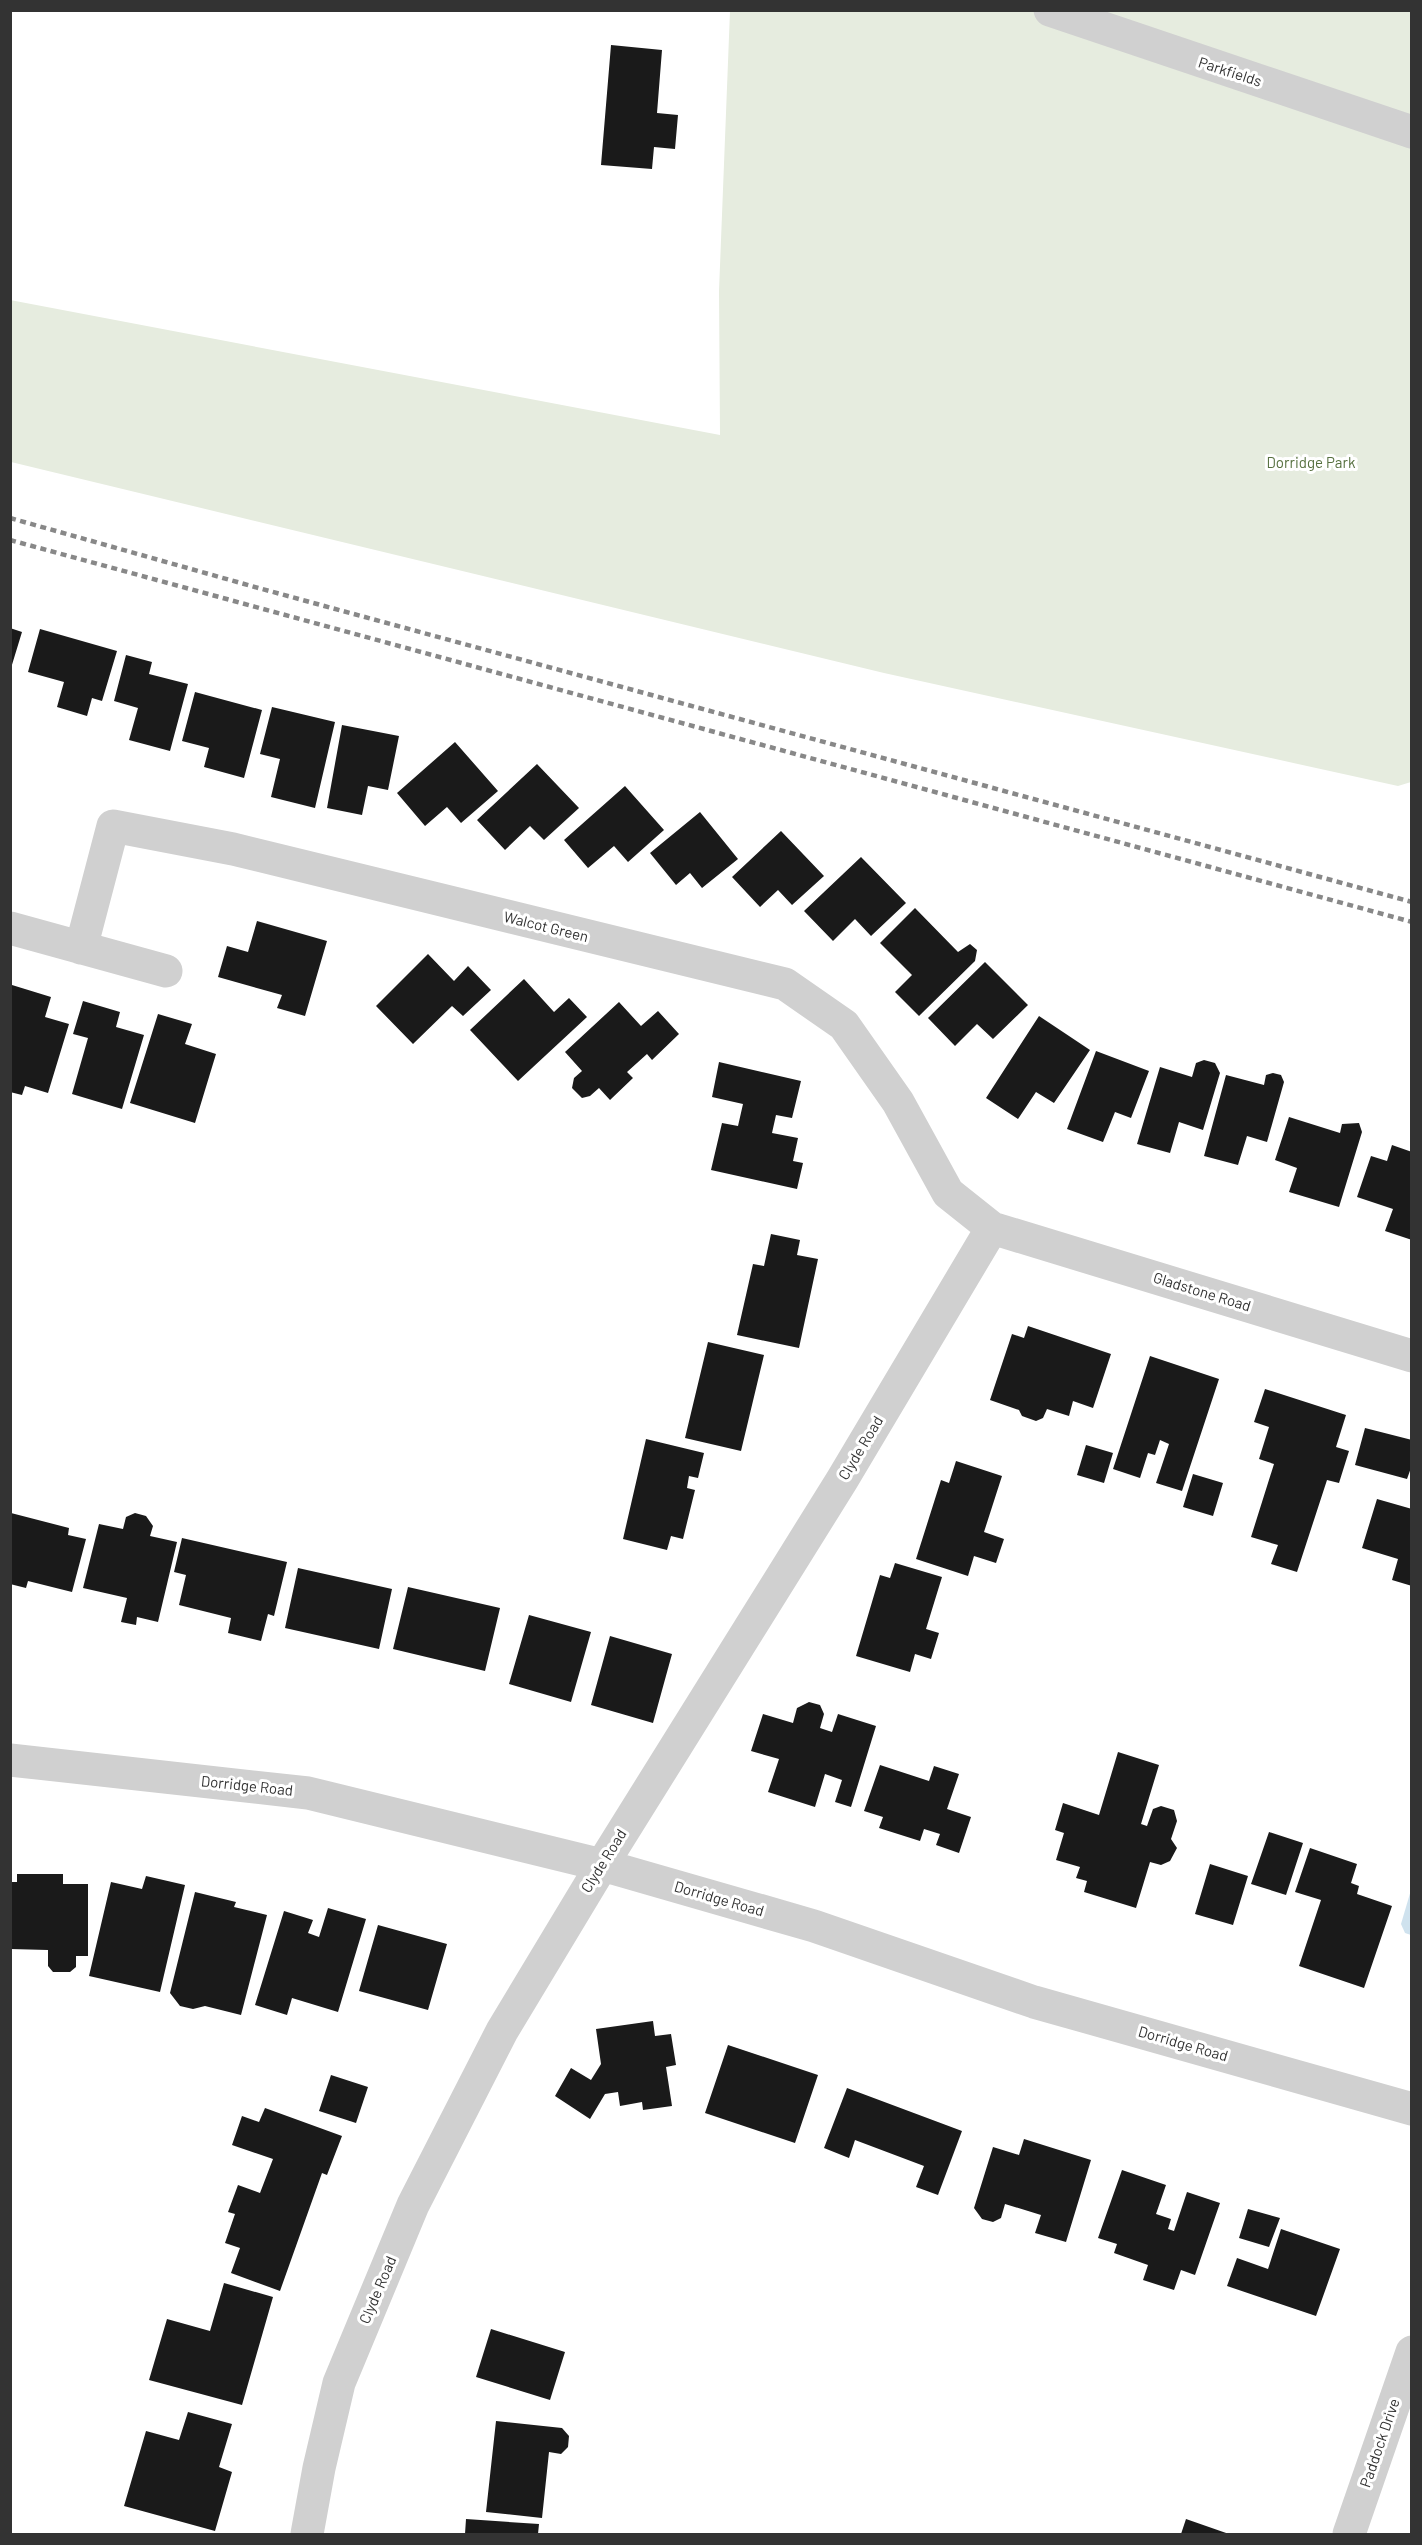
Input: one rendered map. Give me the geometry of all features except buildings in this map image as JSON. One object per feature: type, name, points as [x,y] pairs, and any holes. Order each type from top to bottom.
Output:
[{"type":"street","name":"Parkfields","points":[[1050,10],[1412,132]]},
{"type":"street","name":"Walcot Green","points":[[81,948],[113,826],[233,849],[785,984],[843,1024],[898,1102],[948,1192],[992,1228]]},
{"type":"street","points":[[10,928],[165,971]]},
{"type":"street","name":"Gladstone Road","points":[[992,1228],[1412,1356]]},
{"type":"street","name":"Clyde Road","points":[[307,2535],[319,2468],[339,2384],[413,2205],[502,2031],[602,1865],[842,1480],[992,1228]]},
{"type":"street","name":"Dorridge Road","points":[[10,1760],[308,1793],[602,1865],[814,1926],[1034,2002],[1412,2109]]},
{"type":"street","name":"Paddock Drive","points":[[1349,2535],[1412,2352]]},
{"type":"green space","name":"Dorridge Park","points":[[730,11],[1411,11],[1411,782],[1398,786],[884,673],[11,462],[10,300],[720,435],[719,291]]},
{"type":"water","points":[[1411,1890],[1412,1935],[1405,1933],[1401,1924]]},
{"type":"railway","points":[[10,518],[262,589],[1412,902]]},
{"type":"railway","points":[[10,540],[1412,922]]}]
